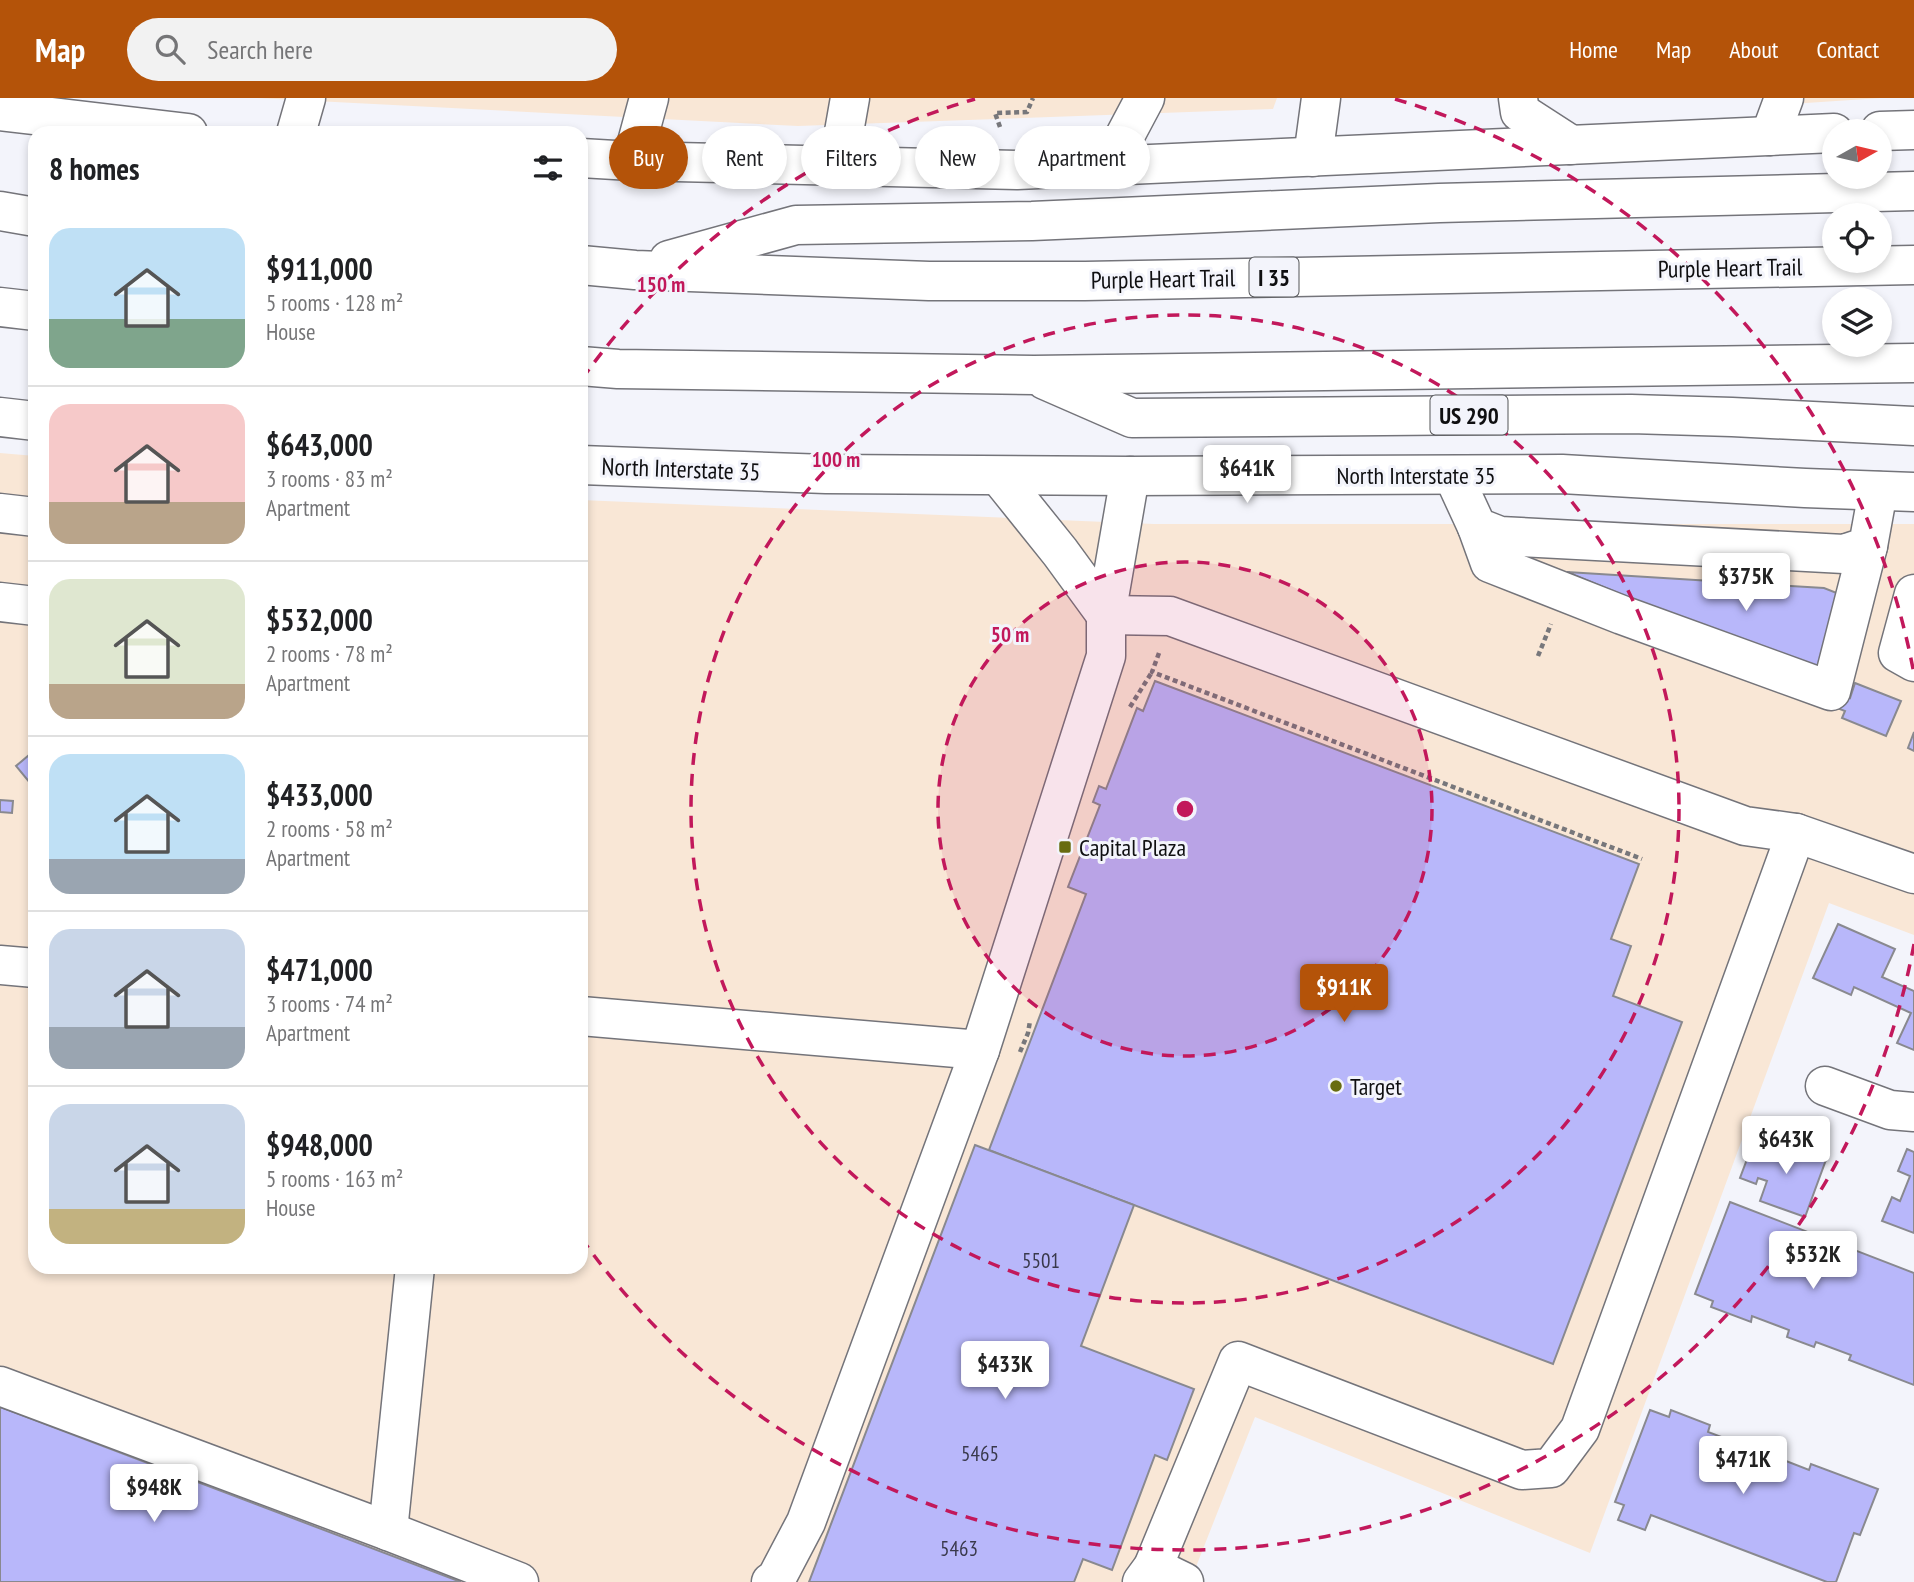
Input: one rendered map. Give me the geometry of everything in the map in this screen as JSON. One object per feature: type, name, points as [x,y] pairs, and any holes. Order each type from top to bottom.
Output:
[{"type":"main road","points":[[298,126],[306,98]]},
{"type":"main road","points":[[641,126],[649,98]]},
{"type":"main road","points":[[845,126],[850,98]]},
{"type":"main road","points":[[1130,126],[1145,98]]},
{"type":"main road","points":[[1313,157],[1321,98]]},
{"type":"main road","points":[[1518,98],[1520,112],[1571,145]]},
{"type":"main road","points":[[1770,136],[1784,98]]},
{"type":"main road","points":[[0,111],[128,126]]},
{"type":"main road","points":[[1892,131],[1914,130]]},
{"type":"main road","points":[[1150,163],[1822,134]]},
{"type":"main road","points":[[588,158],[609,160]]},
{"type":"main road","points":[[688,162],[801,165]]},
{"type":"main road","points":[[901,167],[1014,170]]},
{"type":"main road","points":[[635,270],[796,225],[1032,221],[1439,203],[1914,191]]},
{"type":"main road","points":[[0,211],[28,216]]},
{"type":"main road","name":"Purple Heart Trail","points":[[588,266],[635,270],[929,281],[1085,281],[1914,265]]},
{"type":"main road","points":[[0,307],[28,310]]},
{"type":"main road","points":[[588,367],[1034,375],[1914,363]]},
{"type":"main road","name":"US 290","points":[[1034,375],[1132,418],[1631,414],[1914,426]]},
{"type":"main road","points":[[0,418],[28,420]]},
{"type":"main road","name":"North Interstate 35","points":[[588,466],[826,474],[999,476],[1562,474],[1792,488],[1896,491]]},
{"type":"main road","points":[[1453,475],[1490,563],[1622,615],[1831,691],[1868,546],[1896,491]]},
{"type":"main road","points":[[999,476],[1106,615]]},
{"type":"main road","points":[[771,1582],[776,1579],[806,1522],[980,1050],[1106,656],[1106,615],[1130,476]]},
{"type":"main road","points":[[0,513],[28,516]]},
{"type":"main road","points":[[1477,527],[1500,536],[1844,554],[1868,546]]},
{"type":"main road","points":[[1914,594],[1898,653],[1914,662]]},
{"type":"main road","points":[[0,602],[28,605]]},
{"type":"main road","points":[[1106,615],[1170,616],[1745,826],[1796,833],[1914,874]]},
{"type":"main road","points":[[1160,1577],[1238,1361],[1522,1470],[1551,1468],[1580,1429],[1796,833]]},
{"type":"main road","points":[[0,965],[28,967]]},
{"type":"main road","points":[[588,1017],[980,1050]]},
{"type":"main road","points":[[1825,1086],[1890,1110],[1914,1112]]},
{"type":"main road","points":[[388,1531],[414,1274]]},
{"type":"main road","points":[[0,1386],[519,1582]]},
{"type":"path","points":[[1000,126],[995,113],[1027,112],[1033,98]]},
{"type":"path","points":[[1538,656],[1551,622]]},
{"type":"path","points":[[1159,653],[1152,672],[1642,859]]},
{"type":"shaded area","points":[[257,98],[1277,98],[1273,109],[798,126]]},
{"type":"shaded area","points":[[1793,98],[1881,98],[1791,104]]},
{"type":"shaded area","name":"Capital Plaza","points":[[0,453],[28,455],[28,1274],[588,1274],[588,500],[1154,524],[1914,524],[1914,935],[1829,903],[1590,1553],[1255,1417],[1190,1582],[0,1582]]},
{"type":"building","points":[[1567,572],[1824,588],[1847,597],[1828,672],[1811,673]]},
{"type":"building","name":"Target","points":[[1155,681],[1639,864],[1611,939],[1631,946],[1613,996],[1682,1022],[1553,1364],[989,1150],[1086,894],[1068,887],[1100,805],[1093,802],[1099,786],[1106,789],[1137,708],[1143,711]]},
{"type":"building","points":[[1855,683],[1901,701],[1886,736],[1842,718],[1845,711],[1832,706],[1837,692],[1850,698]]},
{"type":"building","points":[[1914,732],[1914,751],[1908,748]]},
{"type":"building","points":[[28,756],[28,781],[16,766]]},
{"type":"building","points":[[0,800],[13,801],[12,813],[0,812]]},
{"type":"building","points":[[1838,924],[1895,949],[1882,977],[1914,991],[1914,1050],[1897,1043],[1911,1013],[1854,987],[1851,995],[1813,978]]},
{"type":"building","points":[[1783,1141],[1827,1157],[1805,1217],[1760,1201],[1767,1181],[1758,1178],[1756,1184],[1740,1178],[1752,1146],[1778,1155]]},
{"type":"building","points":[[975,1145],[1134,1205],[1081,1346],[1194,1389],[1167,1460],[1155,1455],[1112,1570],[1083,1559],[1074,1582],[809,1582]]},
{"type":"building","points":[[1907,1149],[1914,1152],[1914,1233],[1882,1221],[1892,1197],[1900,1201],[1910,1176],[1898,1171]]},
{"type":"building","points":[[1730,1202],[1914,1273],[1914,1385],[1849,1360],[1851,1355],[1816,1342],[1814,1347],[1787,1337],[1789,1330],[1752,1316],[1751,1322],[1711,1307],[1713,1301],[1695,1294]]},
{"type":"building","points":[[0,1407],[461,1582],[0,1582]]},
{"type":"building","points":[[1650,1410],[1669,1417],[1671,1410],[1710,1425],[1708,1432],[1745,1446],[1748,1440],[1775,1450],[1773,1456],[1809,1470],[1811,1464],[1878,1489],[1860,1535],[1854,1533],[1836,1582],[1827,1582],[1651,1515],[1645,1530],[1618,1520],[1624,1505],[1615,1502]]},
{"type":"place","name":"Capital Plaza","points":[[1065,847]]},
{"type":"place","name":"Target","points":[[1336,1086]]}]
